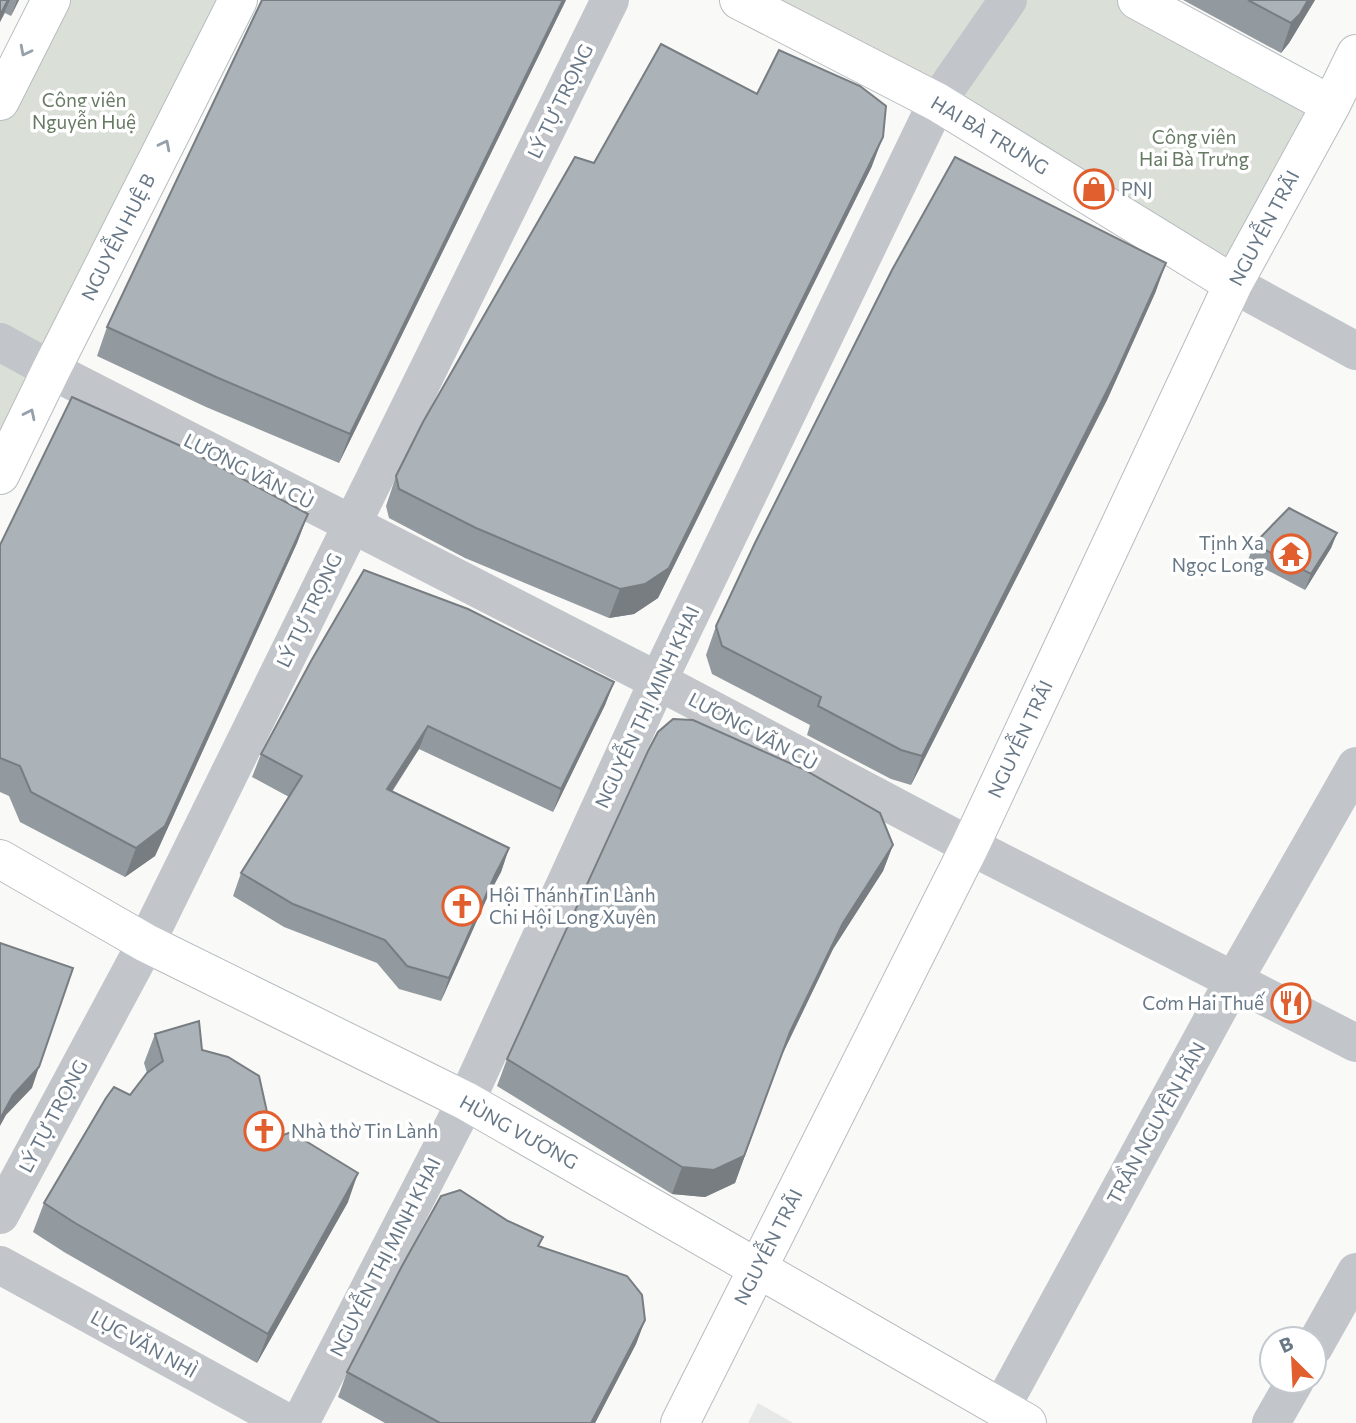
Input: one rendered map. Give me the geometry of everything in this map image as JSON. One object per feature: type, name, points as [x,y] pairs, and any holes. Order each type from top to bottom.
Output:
[{"type":"street","points":[[0,101],[51,0]]},
{"type":"street","name":"NGUYỄN HUỆ B","points":[[0,475],[238,0]]},
{"type":"street","name":"LÝ TỰ TRỌNG","points":[[0,1215],[146,943],[610,0]]},
{"type":"street","name":"HAI BÀ TRƯNG","points":[[739,0],[937,102],[1233,284]]},
{"type":"street","name":"NGUYỄN THỊ MINH KHAI","points":[[300,1423],[466,1101],[658,681],[937,102],[1008,0]]},
{"type":"street","points":[[1137,0],[1331,105]]},
{"type":"street","name":"NGUYỄN TRÃI","points":[[680,1423],[970,846],[1233,284],[1356,54]]},
{"type":"street","points":[[1233,284],[1356,351]]},
{"type":"street","name":"LƯƠNG VÃN CÙ","points":[[0,342],[658,681],[970,846],[1356,1043]]},
{"type":"street","name":"TRẦN NGUYÊN HÃN","points":[[1014,1415],[1234,980],[1356,766]]},
{"type":"street","name":"HÙNG VƯƠNG","points":[[0,859],[146,943],[466,1101],[1014,1415]]},
{"type":"street","name":"LỤC VĂN NHÌ","points":[[0,1265],[288,1423]]},
{"type":"street","points":[[1326,1325],[1356,1272]]},
{"type":"street","points":[[1271,1423],[1286,1395]]},
{"type":"shaded area","points":[[758,1403],[793,1423],[748,1423]]},
{"type":"green space","name":"Công viên Nguyễn Huệ","points":[[49,0],[230,0],[0,464],[0,97]]},
{"type":"green space","name":"Công viên Hai Bà Trưng","points":[[730,0],[1117,0],[1331,105],[1233,284]]},
{"type":"building","points":[[0,0],[8,0],[0,15]]},
{"type":"building","points":[[262,0],[563,0],[350,434],[107,327]]},
{"type":"building","points":[[1248,0],[1308,0],[1291,23]]},
{"type":"building","points":[[661,44],[757,94],[779,50],[860,86],[886,106],[883,137],[669,568],[645,584],[620,589],[476,528],[399,489],[396,476],[423,422],[575,157],[594,163]]},
{"type":"building","points":[[955,157],[1166,263],[1117,371],[922,756],[901,750],[818,706],[821,697],[722,646],[716,626],[892,270]]},
{"type":"building","points":[[72,397],[183,447],[308,514],[165,826],[136,848],[31,792],[20,766],[0,758],[0,545]]},
{"type":"building","points":[[1289,508],[1337,533],[1311,574],[1254,544]]},
{"type":"building","points":[[364,570],[468,609],[614,682],[561,789],[428,726],[387,789],[509,848],[449,978],[407,966],[385,940],[293,904],[241,873],[302,776],[261,754]]},
{"type":"building","points":[[673,719],[693,720],[803,769],[880,813],[893,845],[843,923],[790,1032],[744,1156],[714,1170],[682,1167],[507,1059],[648,751],[658,732]]},
{"type":"building","points":[[0,943],[73,968],[39,1067],[13,1095],[0,1119]]},
{"type":"building","points":[[199,1021],[202,1050],[228,1057],[259,1076],[273,1139],[291,1132],[358,1173],[268,1334],[44,1203],[114,1087],[130,1095],[147,1073],[163,1061],[155,1034]]},
{"type":"building","points":[[460,1190],[508,1221],[543,1237],[538,1246],[627,1276],[642,1295],[645,1320],[591,1423],[440,1423],[347,1372],[441,1196]]},
{"type":"place","name":"PNJ","points":[[1094,189]]},
{"type":"place","name":"Tịnh Xa Ngọc Long","points":[[1291,554]]},
{"type":"place","name":"Hội Thánh Tin Lành Chi Hội Long Xuyên","points":[[462,906]]},
{"type":"place","name":"Cơm Hai Thuế","points":[[1291,1003]]},
{"type":"place","name":"Nhà thờ Tin Lành","points":[[264,1131]]}]
